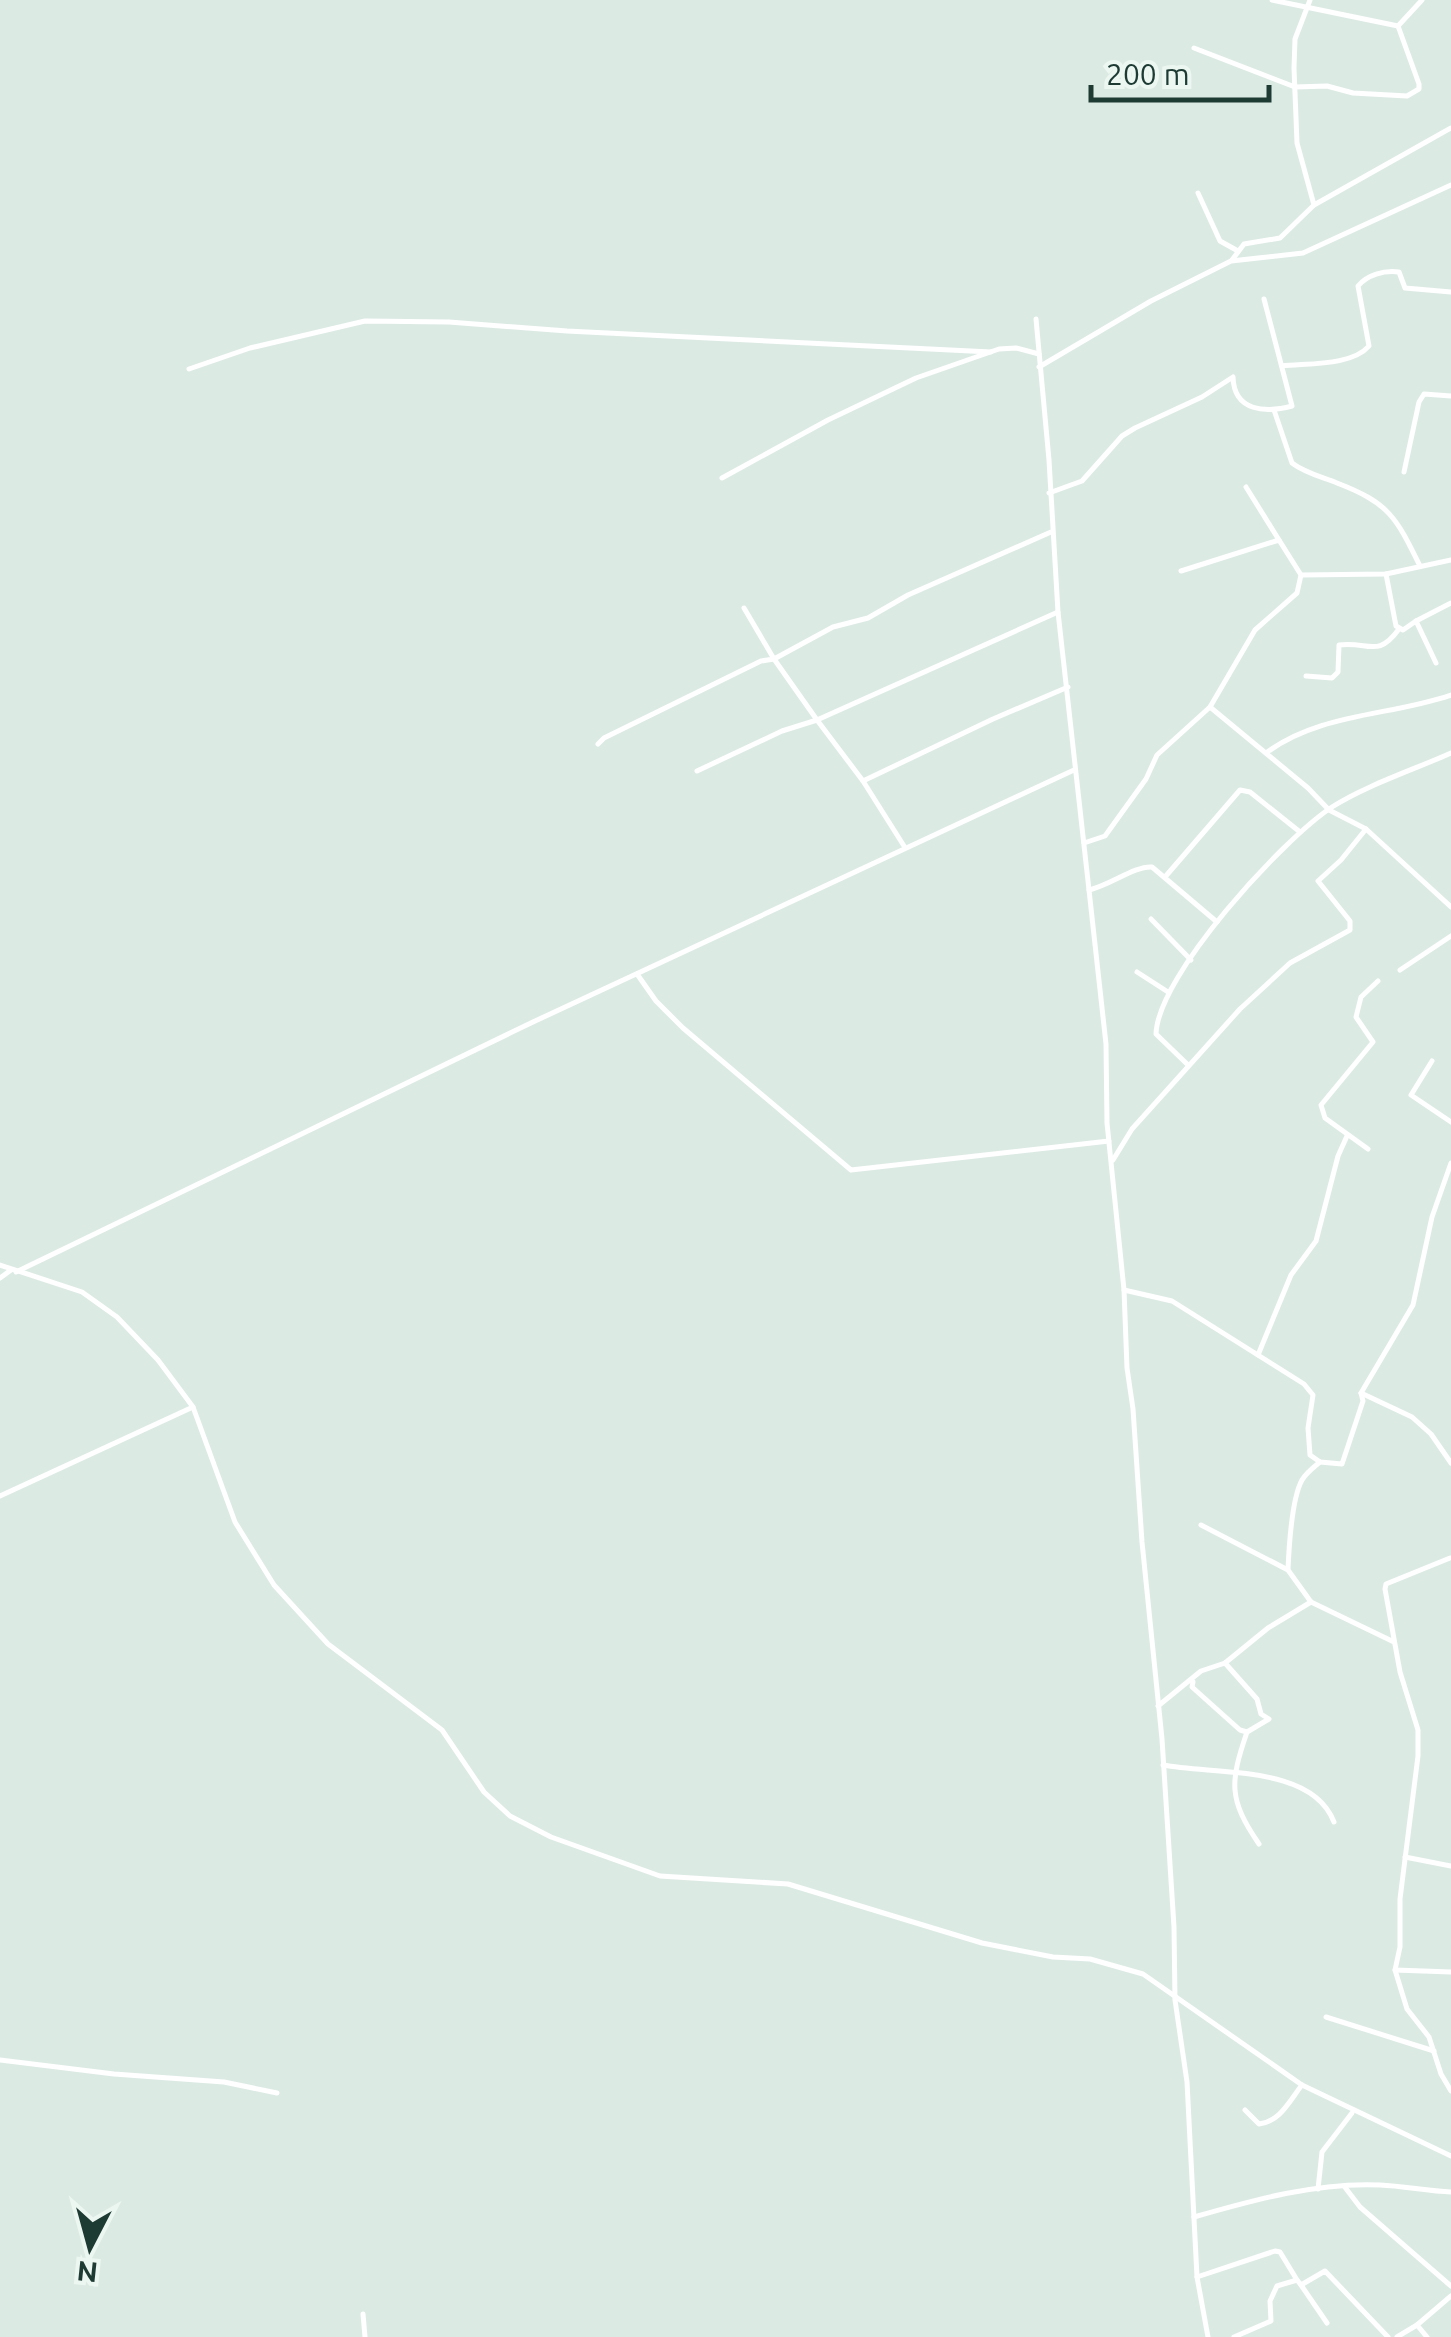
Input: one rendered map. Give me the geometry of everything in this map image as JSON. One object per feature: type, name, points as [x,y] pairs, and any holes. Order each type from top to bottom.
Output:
[{"type":"street","points":[[1272,0],[1309,4],[1398,26]]},
{"type":"street","points":[[1398,26],[1422,0]]},
{"type":"street","points":[[1309,4],[1295,39],[1295,87],[1297,143],[1314,205]]},
{"type":"street","points":[[1194,48],[1295,87],[1414,94],[1419,84],[1398,26]]},
{"type":"street","points":[[1231,261],[1248,241],[1280,238],[1314,205],[1451,128]]},
{"type":"street","points":[[1039,367],[1151,301],[1231,261],[1303,253],[1451,185]]},
{"type":"street","points":[[1198,192],[1220,240],[1238,251]]},
{"type":"street","points":[[1282,366],[1344,359],[1369,346],[1358,286],[1364,279],[1388,271],[1399,272],[1406,288],[1451,292]]},
{"type":"street","points":[[1049,492],[1082,482],[1122,436],[1233,377],[1240,400],[1250,408],[1274,410],[1292,406],[1264,299]]},
{"type":"street","points":[[1036,319],[1058,612],[1106,1044],[1109,1141],[1163,1765],[1175,2000],[1187,2082],[1196,2277],[1208,2337]]},
{"type":"street","points":[[188,369],[250,348],[366,320],[991,352]]},
{"type":"street","points":[[722,478],[916,378],[991,352],[1016,348],[1039,354]]},
{"type":"street","points":[[1404,472],[1419,402],[1424,394],[1451,396]]},
{"type":"street","points":[[1274,410],[1292,464],[1368,495],[1382,505],[1401,527],[1420,566]]},
{"type":"street","points":[[1084,844],[1104,836],[1146,779],[1157,755],[1210,706],[1255,630],[1296,593],[1300,575],[1246,487]]},
{"type":"street","points":[[598,744],[761,661],[774,659],[833,628],[868,618],[908,595],[1051,532]]},
{"type":"street","points":[[1180,571],[1279,540]]},
{"type":"street","points":[[1300,575],[1386,574],[1451,560]]},
{"type":"street","points":[[1386,574],[1399,630]]},
{"type":"street","points":[[1306,676],[1332,678],[1338,672],[1339,645],[1376,649],[1399,630],[1451,603]]},
{"type":"street","points":[[744,608],[774,659],[863,780],[905,847]]},
{"type":"street","points":[[697,770],[1058,612]]},
{"type":"street","points":[[1416,622],[1436,662]]},
{"type":"street","points":[[863,780],[992,718],[1068,687]]},
{"type":"street","points":[[1266,753],[1293,736],[1344,718],[1408,707],[1451,694]]},
{"type":"street","points":[[1210,706],[1328,810],[1366,829],[1451,907]]},
{"type":"street","points":[[1188,1065],[1156,1034],[1161,1006],[1217,922],[1300,832],[1328,810],[1368,788],[1451,754]]},
{"type":"street","points":[[0,1278],[1074,770]]},
{"type":"street","points":[[1165,877],[1240,790],[1250,792],[1300,832]]},
{"type":"street","points":[[1112,1162],[1132,1129],[1240,1009],[1290,963],[1350,930],[1350,921],[1318,880],[1341,860],[1366,829]]},
{"type":"street","points":[[1089,890],[1108,886],[1141,866],[1152,867],[1217,922]]},
{"type":"street","points":[[1151,919],[1191,960]]},
{"type":"street","points":[[1400,970],[1451,936]]},
{"type":"street","points":[[1137,972],[1168,992]]},
{"type":"street","points":[[638,974],[656,1001],[683,1028],[851,1170],[1109,1141]]},
{"type":"street","points":[[1368,1149],[1325,1118],[1320,1105],[1374,1042],[1356,1017],[1361,997],[1378,982]]},
{"type":"street","points":[[1432,1061],[1411,1095],[1451,1122]]},
{"type":"street","points":[[1258,1355],[1291,1275],[1316,1241],[1347,1136]]},
{"type":"street","points":[[1124,1290],[1172,1301],[1311,1390],[1310,1455],[1320,1462],[1342,1464],[1363,1401],[1361,1393],[1413,1304],[1432,1217],[1451,1163]]},
{"type":"street","points":[[0,1265],[82,1292],[100,1302],[158,1360],[193,1406],[236,1522],[274,1585],[328,1644],[442,1730],[484,1792],[510,1816],[551,1837],[660,1876],[788,1884],[982,1942],[1053,1958],[1090,1960],[1143,1974],[1175,2000],[1302,2084],[1352,2112],[1451,2156]]},
{"type":"street","points":[[1361,1393],[1412,1416],[1432,1434],[1451,1463]]},
{"type":"street","points":[[0,1496],[193,1406]]},
{"type":"street","points":[[1288,1570],[1292,1511],[1303,1479],[1320,1462]]},
{"type":"street","points":[[1201,1526],[1288,1570],[1311,1602],[1394,1642]]},
{"type":"street","points":[[1450,1558],[1386,1584],[1394,1642],[1418,1730],[1396,1970],[1407,2009],[1429,2037],[1451,2091]]},
{"type":"street","points":[[1158,1706],[1202,1671],[1226,1663],[1268,1628],[1311,1602]]},
{"type":"street","points":[[1226,1663],[1257,1700],[1261,1714],[1269,1719],[1247,1732],[1233,1775],[1240,1816],[1259,1844]]},
{"type":"street","points":[[1193,1680],[1192,1687],[1247,1732]]},
{"type":"street","points":[[1163,1765],[1263,1775],[1307,1790],[1329,1808],[1334,1822]]},
{"type":"street","points":[[1404,1857],[1451,1866]]},
{"type":"street","points":[[1396,1970],[1451,1972]]},
{"type":"street","points":[[1326,2017],[1434,2051]]},
{"type":"street","points":[[0,2060],[224,2082],[277,2093]]},
{"type":"street","points":[[1245,2110],[1259,2124],[1266,2124],[1278,2117],[1302,2084]]},
{"type":"street","points":[[1318,2189],[1322,2152],[1352,2112]]},
{"type":"street","points":[[1194,2217],[1238,2204],[1344,2186],[1380,2185],[1451,2192]]},
{"type":"street","points":[[1344,2186],[1360,2208],[1451,2286]]},
{"type":"street","points":[[1196,2277],[1280,2252],[1327,2323]]},
{"type":"street","points":[[1234,2337],[1271,2322],[1274,2290],[1326,2271],[1388,2337]]},
{"type":"street","points":[[1397,2337],[1451,2296]]},
{"type":"street","points":[[362,2314],[365,2337]]},
{"type":"street","points":[[1417,2325],[1427,2337]]}]
